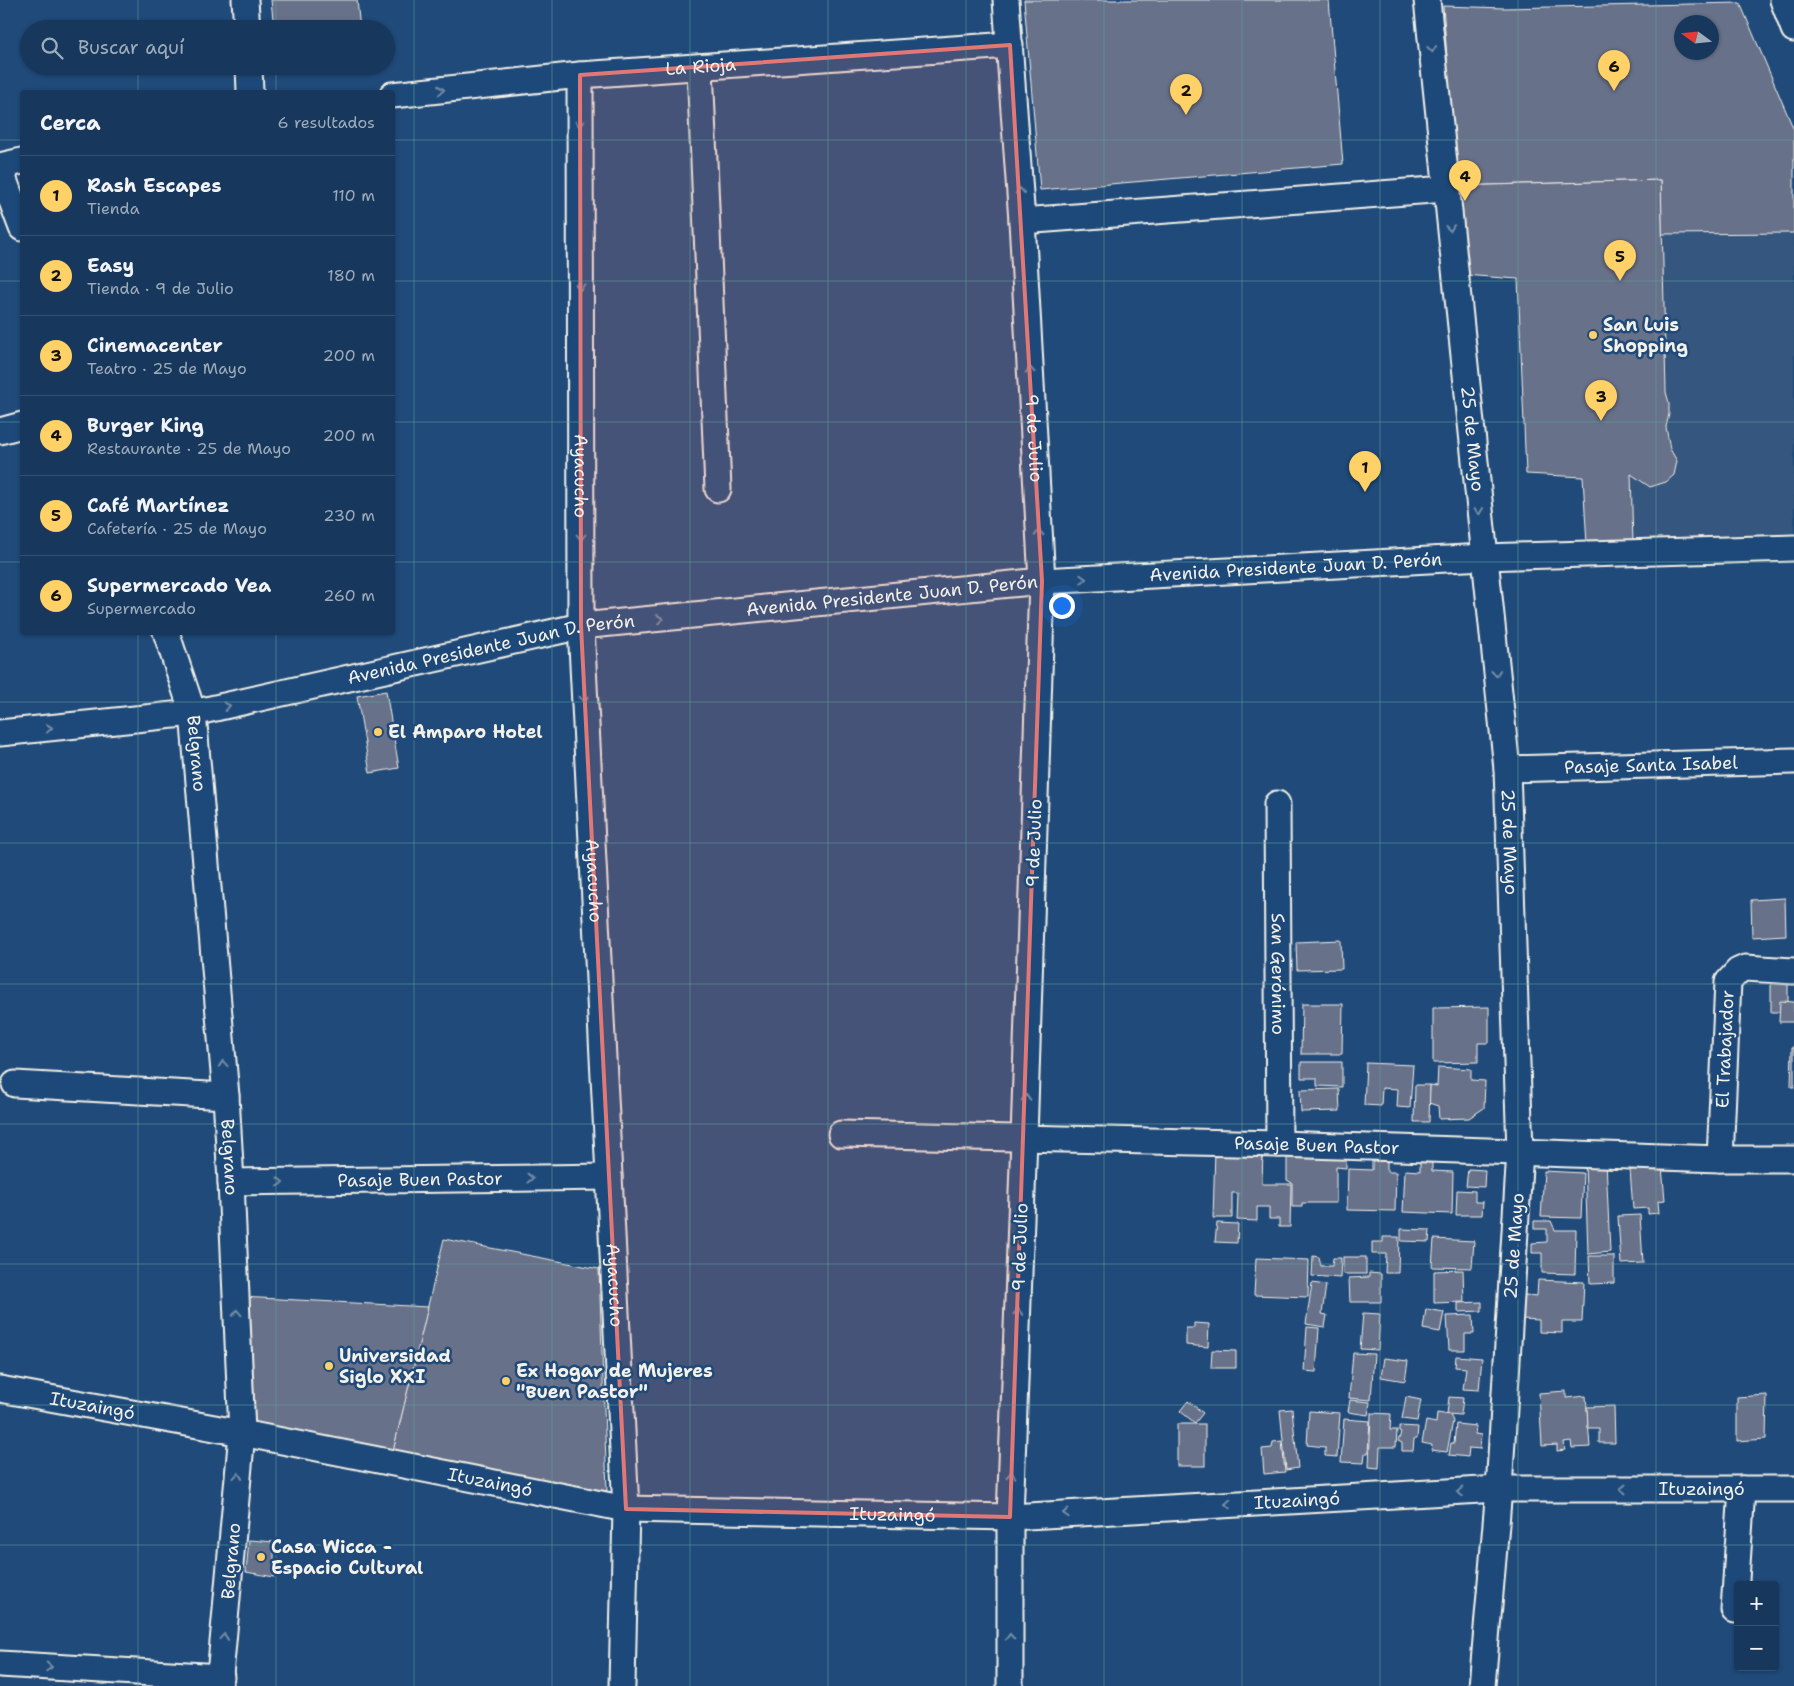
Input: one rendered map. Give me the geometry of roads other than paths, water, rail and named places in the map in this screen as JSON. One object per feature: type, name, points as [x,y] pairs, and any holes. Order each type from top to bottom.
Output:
[{"type":"street","points":[[245,0],[246,20]]},
{"type":"street","name":"9 de Julio","points":[[1006,0],[1022,222],[1042,581],[1010,1517],[1010,1686]]},
{"type":"street","name":"25 de Mayo","points":[[1427,0],[1507,769],[1520,1152],[1499,1490],[1482,1686]]},
{"type":"street","points":[[1783,0],[1794,30]]},
{"type":"street","name":"La Rioja","points":[[395,95],[580,75],[1010,45]]},
{"type":"street","points":[[700,67],[718,489]]},
{"type":"street","points":[[249,75],[250,90]]},
{"type":"street","name":"Ayacucho","points":[[580,75],[581,626],[626,1509],[622,1686]]},
{"type":"street","points":[[20,162],[0,167],[20,222]]},
{"type":"street","points":[[1022,222],[1446,189]]},
{"type":"street","points":[[0,431],[20,426]]},
{"type":"street","name":"Avenida Presidente Juan D. Perón","points":[[0,733],[193,713],[581,626],[1042,581],[1484,557],[1794,548]]},
{"type":"street","name":"Belgrano","points":[[167,635],[193,713],[226,1096],[231,1182],[242,1433],[220,1682]]},
{"type":"street","name":"Pasaje Santa Isabel","points":[[1507,769],[1794,761]]},
{"type":"street","name":"San Gerónimo","points":[[1277,804],[1279,1144]]},
{"type":"street","name":"El Trabajador","points":[[1720,1159],[1728,982],[1738,970],[1746,968],[1794,971]]},
{"type":"street","points":[[15,1084],[226,1096]]},
{"type":"street","name":"Pasaje Buen Pastor","points":[[841,1134],[1279,1144],[1794,1160]]},
{"type":"street","name":"Pasaje Buen Pastor","points":[[231,1182],[609,1177]]},
{"type":"street","name":"Ituzaingó","points":[[0,1390],[242,1433],[626,1509],[1010,1517],[1499,1490],[1794,1489]]},
{"type":"street","points":[[1736,1581],[1742,1489]]},
{"type":"street","points":[[0,1664],[220,1682]]},
{"type":"place","name":"Supermercado Vea","points":[[1614,91]]},
{"type":"place","name":"Easy","points":[[1186,115]]},
{"type":"place","name":"Burger King","points":[[1465,201]]},
{"type":"place","name":"Café Martínez","points":[[1620,281]]},
{"type":"place","name":"San Luis Shopping","points":[[1593,335]]},
{"type":"place","name":"Cinemacenter","points":[[1601,421]]},
{"type":"place","name":"Rash Escapes","points":[[1365,492]]},
{"type":"place","name":"El Amparo Hotel","points":[[378,732]]},
{"type":"place","name":"Universidad Siglo XXI","points":[[329,1366]]},
{"type":"place","name":"Ex Hogar de Mujeres \"Buen Pastor\"","points":[[506,1381]]},
{"type":"place","name":"Casa Wicca - Espacio Cultural","points":[[261,1557]]}]
